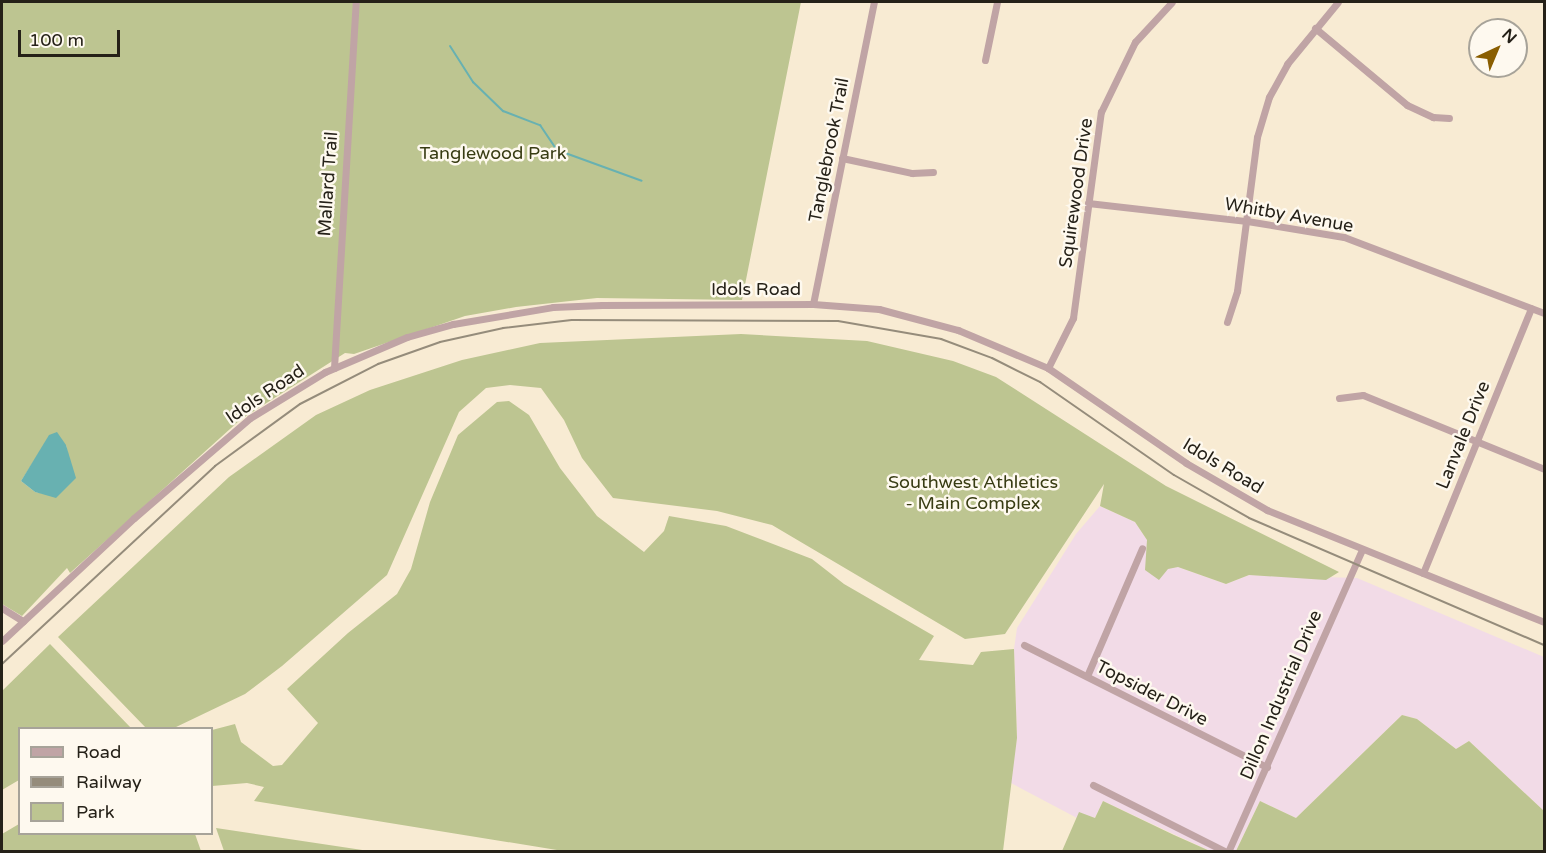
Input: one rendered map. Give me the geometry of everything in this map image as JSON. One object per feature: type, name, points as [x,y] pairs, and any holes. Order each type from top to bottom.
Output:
[{"type":"street","name":"Mallard Trail","points":[[333,368],[356,2]]},
{"type":"street","name":"Tanglebrook Trail","points":[[813,304],[874,2]]},
{"type":"street","points":[[985,60],[997,2]]},
{"type":"street","name":"Squirewood Drive","points":[[1048,368],[1073,318],[1099,123],[1116,76],[1135,42],[1172,2]]},
{"type":"street","points":[[1227,322],[1237,291],[1257,137],[1269,97],[1287,64],[1338,2]]},
{"type":"street","points":[[1315,28],[1407,105],[1433,117],[1449,118]]},
{"type":"street","points":[[842,158],[912,172],[933,172]]},
{"type":"street","name":"Whitby Avenue","points":[[1088,203],[1247,221],[1344,237],[1545,313]]},
{"type":"street","name":"Idols Road","points":[[2,641],[134,518],[250,418],[333,368],[407,337],[453,324],[553,307],[813,304],[879,309],[923,318],[1006,347],[1048,368],[1226,488],[1362,549],[1545,622]]},
{"type":"street","name":"Lanvale Drive","points":[[1423,573],[1532,308]]},
{"type":"street","points":[[1339,398],[1363,395],[1545,469]]},
{"type":"street","points":[[1087,676],[1142,548]]},
{"type":"street","name":"Dillon Industrial Drive","points":[[1227,852],[1362,549]]},
{"type":"street","points":[[2,608],[23,621]]},
{"type":"street","name":"Topsider Drive","points":[[1024,645],[1266,767]]},
{"type":"street","points":[[1093,785],[1227,852]]},
{"type":"shaded area","points":[[1100,506],[1135,522],[1147,540],[1146,570],[1178,567],[1226,584],[1249,575],[1357,578],[1544,657],[1544,811],[1469,741],[1456,749],[1417,719],[1402,715],[1296,818],[1260,801],[1236,851],[1210,851],[1103,801],[1095,818],[1079,813],[1077,818],[1009,782],[1017,738],[1014,649],[1017,628],[1076,534]]},
{"type":"green space","name":"Tanglewood Park","points":[[2,2],[801,2],[742,300],[597,298],[516,307],[465,316],[354,354],[345,353],[240,420],[70,573],[67,568],[22,616],[2,604]],"holes":[[[66,445],[68,455],[45,494],[35,492],[21,481],[39,453]]]},
{"type":"green space","name":"Southwest Athletics - Main Complex","points":[[741,334],[867,341],[953,361],[996,377],[1166,486],[1339,572],[1326,580],[1249,575],[1226,584],[1178,567],[1168,569],[1159,580],[1145,570],[1147,540],[1135,522],[1100,506],[1104,484],[1005,634],[965,639],[772,525],[717,511],[613,498],[582,458],[564,420],[541,388],[510,385],[486,388],[459,412],[387,575],[282,666],[245,694],[176,727],[145,727],[58,637],[229,477],[316,415],[370,390],[462,360],[540,343]]},
{"type":"green space","points":[[509,401],[529,415],[560,468],[597,516],[644,552],[664,531],[669,516],[726,526],[812,559],[844,584],[934,636],[919,660],[973,665],[981,652],[1014,649],[1017,738],[1003,851],[563,851],[254,801],[264,787],[247,783],[213,786],[213,730],[235,724],[241,742],[273,766],[282,765],[318,723],[287,689],[348,633],[397,594],[411,569],[430,502],[458,435],[497,402]]},
{"type":"green space","points":[[50,644],[130,727],[18,727],[18,781],[2,790],[2,691]]},
{"type":"green space","points":[[1402,715],[1417,719],[1456,749],[1469,741],[1544,811],[1544,851],[1236,851],[1260,801],[1296,818]]},
{"type":"green space","points":[[1103,801],[1210,851],[1062,851],[1079,812],[1095,818]]},
{"type":"green space","points":[[18,825],[18,835],[195,835],[201,851],[2,851],[2,834]]},
{"type":"green space","points":[[216,828],[369,851],[224,851]]},
{"type":"water","points":[[57,432],[66,445],[76,478],[56,498],[35,492],[21,481],[49,435]]},
{"type":"waterway","points":[[450,46],[473,82],[503,111],[540,125],[557,150],[642,181]]},
{"type":"railway","points":[[2,664],[215,466],[300,404],[378,364],[440,342],[503,328],[572,320],[838,321],[941,339],[992,358],[1040,382],[1174,475],[1249,518],[1544,645]]}]
